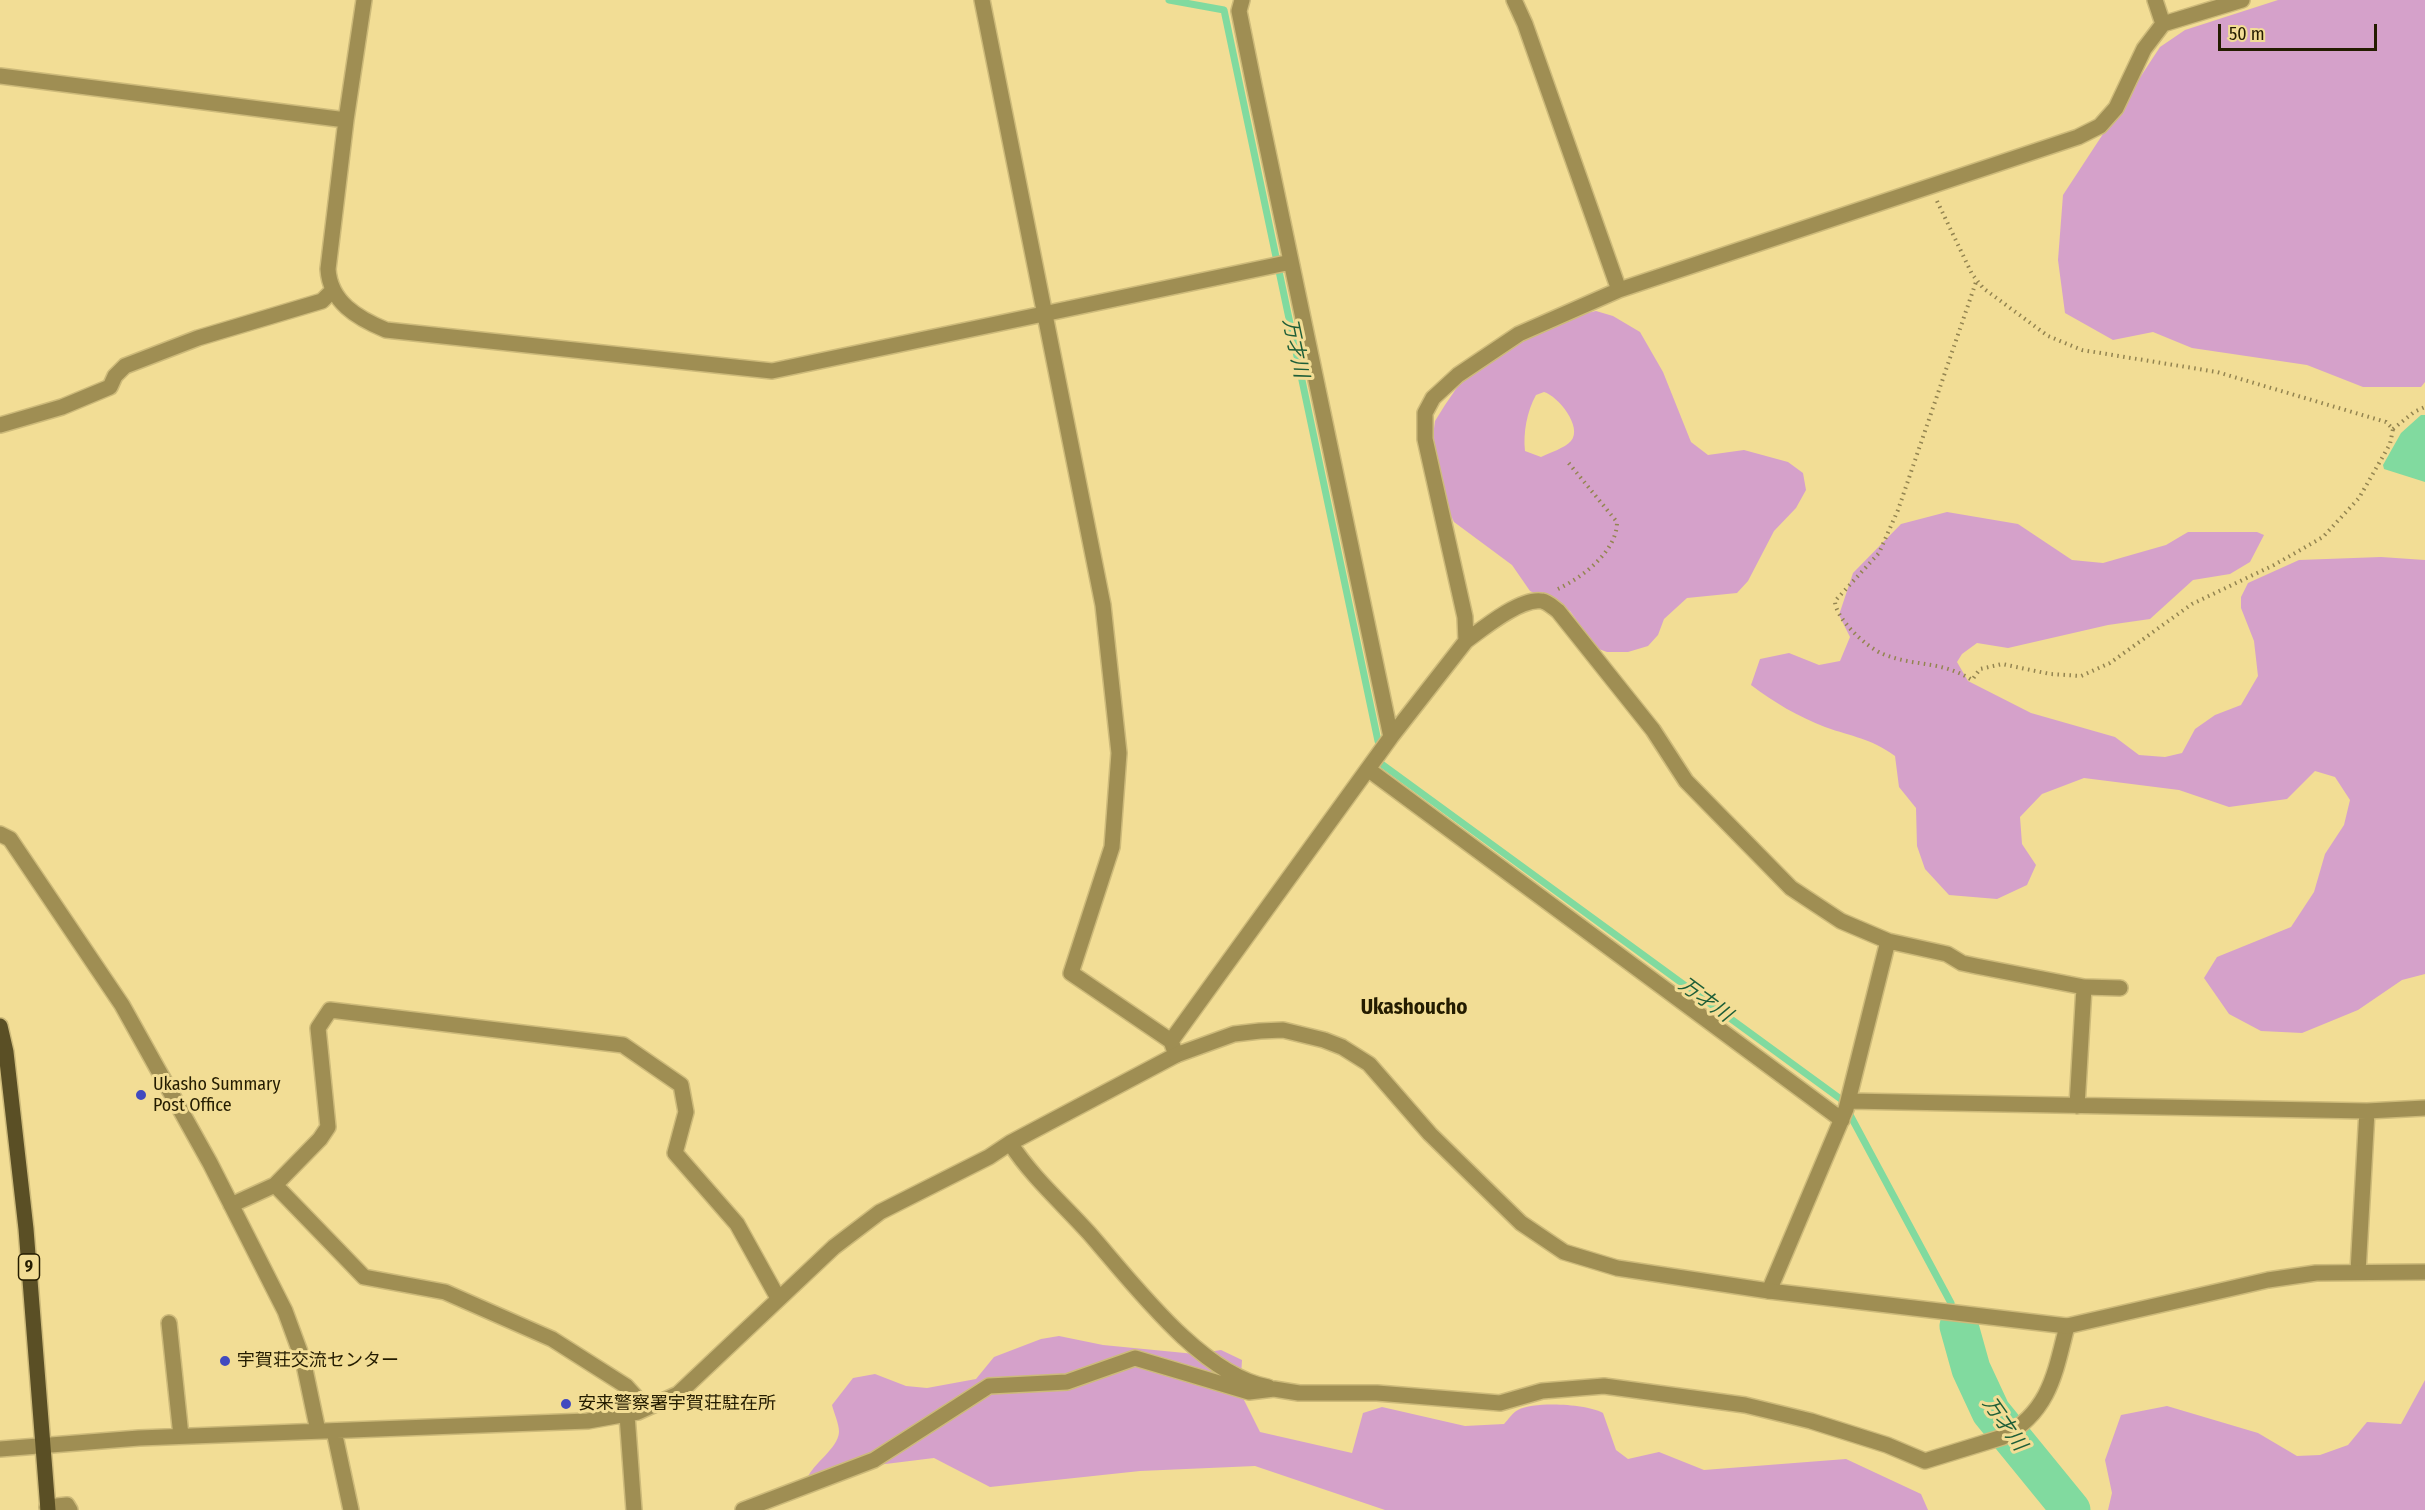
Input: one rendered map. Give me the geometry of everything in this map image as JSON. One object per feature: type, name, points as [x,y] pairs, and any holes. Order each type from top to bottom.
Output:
[{"type":"main road","name":"9","points":[[0,1026],[6,1052],[26,1229],[36,1446],[48,1509]]},
{"type":"street","points":[[364,0],[346,120],[328,269],[332,291],[354,314],[386,330],[772,371],[1281,264]]},
{"type":"street","points":[[982,0],[1103,605],[1119,753],[1112,847],[1071,973],[1174,1048]]},
{"type":"street","points":[[1242,0],[1241,22],[1281,264],[1391,737]]},
{"type":"street","points":[[1514,0],[1525,24],[1619,290]]},
{"type":"street","points":[[2155,0],[2163,24]]},
{"type":"street","points":[[1466,641],[1465,617],[1425,439],[1426,408],[1458,375],[1519,334],[1619,290],[2078,137],[2100,126],[2116,108],[2144,49],[2163,24],[2242,0]]},
{"type":"street","points":[[0,76],[346,120]]},
{"type":"street","points":[[0,425],[62,407],[110,387],[115,376],[124,366],[198,338],[322,301],[332,291]]},
{"type":"street","points":[[1174,1048],[1391,737],[1466,641],[1515,609],[1541,601],[1558,611],[1566,620],[1653,730],[1686,782],[1791,888],[1841,921],[1888,941],[1947,954],[1962,963],[1976,966],[2084,987],[2120,988]]},
{"type":"street","points":[[1369,770],[1847,1107],[2077,1106],[2367,1112],[2425,1108]]},
{"type":"street","points":[[0,834],[10,839],[122,1005],[231,1205],[285,1311],[303,1360],[318,1431]]},
{"type":"street","points":[[1770,1291],[1847,1107],[1888,941]]},
{"type":"street","points":[[2077,1106],[2084,987]]},
{"type":"street","points":[[231,1205],[275,1185],[320,1139],[327,1127],[318,1028],[330,1010],[623,1045],[681,1085],[686,1112],[675,1154],[737,1224],[778,1298]]},
{"type":"street","points":[[0,1449],[181,1436],[588,1421],[633,1413],[678,1394],[744,1335],[778,1298],[834,1247],[880,1212],[989,1157],[1174,1048],[1251,1032],[1283,1030],[1324,1040],[1369,1064],[1430,1134],[1512,1215],[1564,1252],[1617,1268],[1770,1291],[2067,1326],[2268,1280],[2316,1273],[2425,1272]]},
{"type":"street","points":[[2358,1272],[2367,1112]]},
{"type":"street","points":[[1010,1143],[1025,1166],[1089,1233],[1140,1295],[1210,1360],[1257,1385],[1274,1389],[1299,1393],[1377,1393],[1500,1403],[1542,1391],[1604,1386],[1744,1405],[1812,1421],[1887,1445],[1925,1461],[2009,1434],[2047,1396],[2067,1326]]},
{"type":"street","points":[[275,1185],[364,1277],[445,1292],[552,1339],[626,1386],[635,1396],[633,1413],[634,1510]]},
{"type":"street","points":[[169,1323],[181,1436]]},
{"type":"street","points":[[743,1510],[874,1460],[989,1386],[1067,1382],[1135,1358],[1249,1392],[1274,1389]]},
{"type":"street","points":[[334,1431],[351,1510]]},
{"type":"street","points":[[48,1509],[67,1505],[70,1510]]},
{"type":"path","points":[[1930,187],[1983,288],[2063,344],[2082,350],[2217,372],[2386,422],[2393,429]]},
{"type":"path","points":[[1977,279],[1898,510],[1879,554],[1835,601],[1835,611],[1850,628],[1882,654],[1954,669],[1972,680],[1980,669],[2002,664],[2050,674],[2081,676],[2110,663],[2192,604],[2274,566],[2329,532],[2359,498],[2378,468],[2390,444],[2393,429],[2414,412],[2425,407]]},
{"type":"path","points":[[1541,601],[1543,597],[1574,581],[1604,552],[1617,534],[1617,522],[1567,461]]},
{"type":"shaded area","points":[[2278,0],[2425,0],[2425,382],[2421,387],[2363,387],[2307,365],[2192,348],[2153,332],[2113,340],[2065,313],[2058,260],[2063,195],[2160,47],[2185,30]]},
{"type":"shaded area","points":[[1596,311],[1613,316],[1640,332],[1663,372],[1691,442],[1708,455],[1744,450],[1788,462],[1803,473],[1806,490],[1796,508],[1774,531],[1748,581],[1737,593],[1687,598],[1664,619],[1658,635],[1648,646],[1628,652],[1607,652],[1596,648],[1570,611],[1530,591],[1512,565],[1454,522],[1444,502],[1433,436],[1435,421],[1458,386],[1479,369],[1543,329],[1574,316]],"holes":[[[1544,392],[1550,395],[1567,413],[1574,428],[1574,435],[1565,446],[1541,457],[1525,451],[1525,430],[1530,408],[1536,395]]]},
{"type":"shaded area","points":[[2421,415],[2425,415],[2425,482],[2384,469],[2383,465],[2401,433]]},
{"type":"shaded area","points":[[1947,512],[2018,524],[2072,560],[2103,563],[2166,545],[2188,532],[2257,532],[2264,535],[2250,562],[2230,574],[2193,580],[2150,619],[2108,625],[2008,648],[1977,643],[1962,654],[1957,662],[1968,681],[2031,713],[2115,737],[2139,755],[2165,757],[2182,753],[2195,729],[2215,715],[2241,705],[2258,676],[2254,641],[2241,608],[2241,597],[2248,583],[2299,560],[2381,557],[2425,560],[2425,974],[2402,980],[2358,1010],[2302,1033],[2261,1031],[2229,1014],[2204,978],[2217,957],[2291,927],[2314,892],[2325,854],[2344,825],[2350,800],[2335,777],[2315,771],[2287,799],[2229,807],[2179,790],[2084,778],[2042,794],[2020,817],[2022,844],[2036,865],[2027,885],[1997,899],[1949,895],[1925,869],[1917,846],[1916,808],[1899,787],[1895,756],[1869,742],[1806,719],[1751,685],[1760,659],[1789,653],[1819,665],[1840,661],[1850,637],[1839,615],[1853,573],[1901,524]]},
{"type":"shaded area","points":[[1059,1336],[1103,1345],[1195,1354],[1221,1350],[1242,1360],[1240,1392],[1260,1432],[1352,1453],[1363,1413],[1382,1407],[1465,1426],[1504,1424],[1516,1411],[1536,1405],[1585,1407],[1603,1413],[1616,1450],[1628,1459],[1659,1452],[1704,1470],[1846,1459],[1921,1494],[1928,1510],[1385,1510],[1255,1466],[1140,1471],[990,1487],[934,1458],[845,1469],[807,1479],[838,1438],[839,1429],[832,1405],[853,1378],[875,1374],[906,1386],[927,1388],[976,1379],[994,1357],[1041,1339]]},
{"type":"shaded area","points":[[2425,1380],[2425,1510],[2108,1510],[2112,1493],[2105,1460],[2121,1415],[2167,1406],[2258,1433],[2297,1456],[2320,1455],[2348,1445],[2367,1422],[2401,1424]]},
{"type":"waterway","name":"万才川","points":[[1169,0],[1224,10],[1378,741]]},
{"type":"waterway","name":"万才川","points":[[1383,765],[1842,1100],[1951,1303]]},
{"type":"waterway","name":"万才川","points":[[1959,1326],[1971,1369],[1991,1412],[2071,1510]]},
{"type":"place","name":"Ukasho Summary Post Office","points":[[141,1095]]},
{"type":"place","name":"宇賀荘交流センター","points":[[225,1361]]},
{"type":"place","name":"安来警察署宇賀荘駐在所","points":[[566,1404]]},
{"type":"district","name":"Ukashoucho","points":[[1414,1008]]}]
